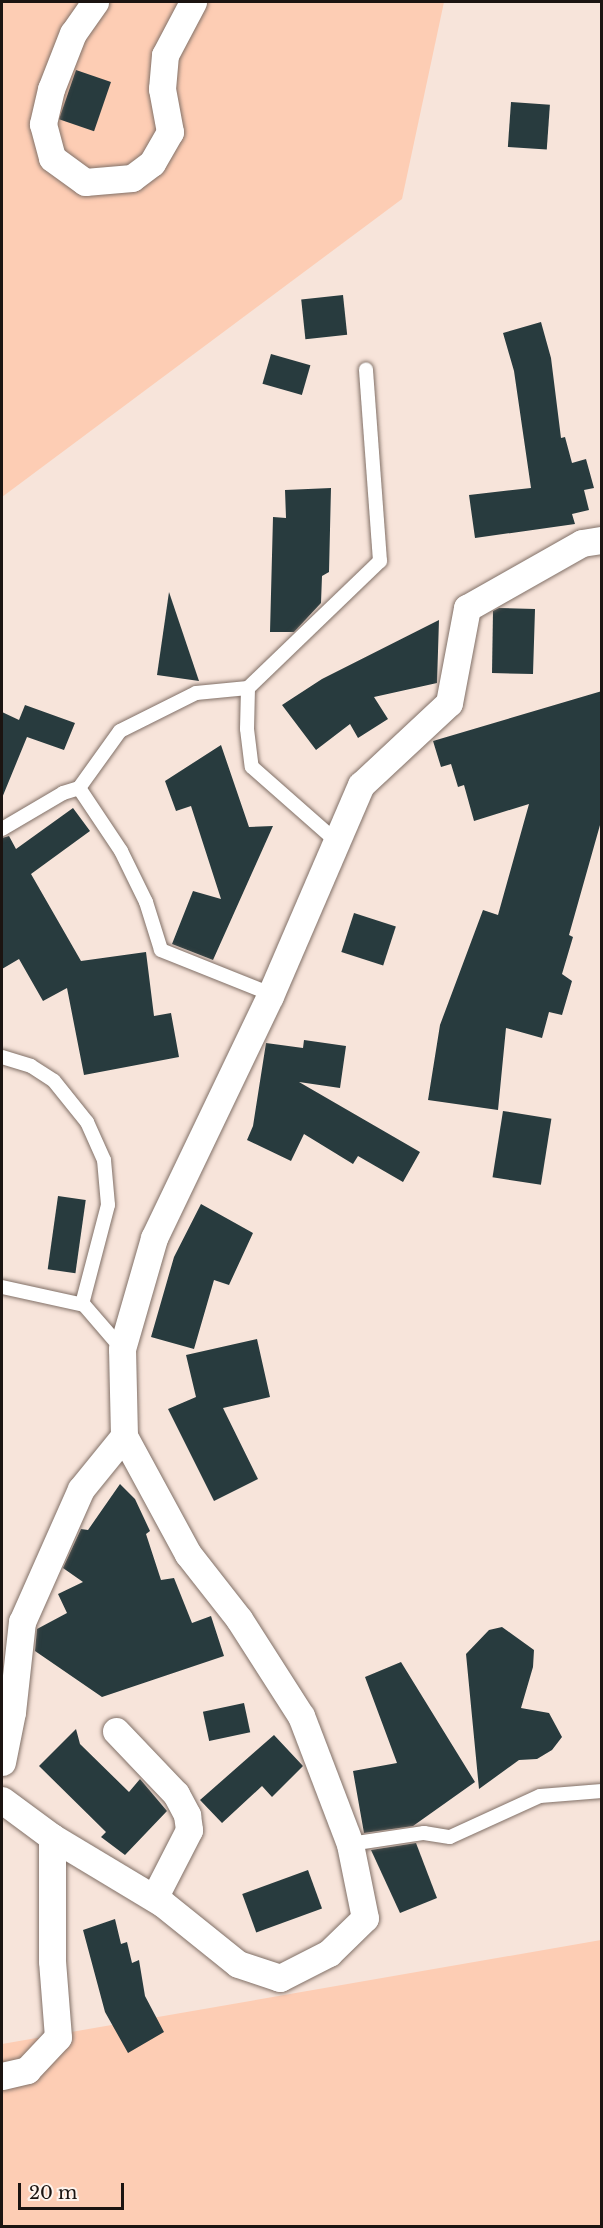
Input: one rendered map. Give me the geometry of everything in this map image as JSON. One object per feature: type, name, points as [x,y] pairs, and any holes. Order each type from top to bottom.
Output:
[{"type":"street","points":[[95,2],[73,33],[51,89],[43,123],[52,159],[85,182],[132,178],[152,163],[170,132],[162,89],[165,55],[193,2]]},
{"type":"street","points":[[2,1800],[51,1837],[154,1898],[238,1964],[280,1978],[329,1953],[365,1918],[350,1844],[301,1716],[239,1619],[188,1554],[124,1436],[122,1349],[154,1238],[271,994],[360,784],[449,703],[467,608],[582,543],[602,540]]},
{"type":"street","points":[[2,1762],[12,1712],[22,1622],[81,1489],[124,1436]]},
{"type":"street","points":[[116,1731],[176,1794],[187,1815],[189,1830],[154,1898]]},
{"type":"street","points":[[2,2076],[27,2070],[58,2037],[52,1962],[51,1837]]},
{"type":"lane","points":[[2,829],[63,793],[79,788],[120,731],[196,693],[248,688],[380,561],[366,370]]},
{"type":"lane","points":[[248,688],[247,729],[252,767],[336,841]]},
{"type":"lane","points":[[79,788],[121,851],[146,902],[161,950],[271,994]]},
{"type":"lane","points":[[2,1057],[31,1066],[54,1082],[87,1122],[104,1160],[108,1205],[82,1304]]},
{"type":"lane","points":[[2,1287],[82,1304],[122,1349]]},
{"type":"lane","points":[[350,1844],[424,1833],[450,1837],[540,1796],[602,1791]]},
{"type":"shaded area","points":[[2,2],[444,2],[402,199],[2,497]]},
{"type":"shaded area","points":[[601,1940],[601,2226],[2,2226],[2,2044]]},
{"type":"building","points":[[76,70],[111,82],[94,131],[59,119]]},
{"type":"building","points":[[511,102],[550,105],[547,150],[508,147]]},
{"type":"building","points":[[343,295],[347,335],[305,339],[301,299]]},
{"type":"building","points":[[541,322],[551,358],[561,438],[565,437],[572,463],[586,459],[594,488],[584,490],[589,510],[572,514],[575,524],[475,538],[469,495],[531,488],[514,371],[503,333]]},
{"type":"building","points":[[271,354],[310,365],[302,395],[262,384]]},
{"type":"building","points":[[331,488],[329,572],[322,576],[321,603],[294,632],[270,632],[273,517],[286,518],[285,490]]},
{"type":"building","points":[[169,592],[199,681],[157,675]]},
{"type":"building","points":[[499,608],[535,609],[533,674],[492,673],[493,611]]},
{"type":"building","points":[[439,620],[437,683],[374,697],[388,719],[358,738],[350,724],[316,750],[282,705],[322,679]]},
{"type":"building","points":[[602,691],[602,818],[569,935],[573,937],[562,974],[572,981],[562,1015],[549,1012],[542,1038],[506,1028],[498,1110],[428,1100],[440,1025],[483,910],[498,915],[529,804],[474,821],[464,785],[458,787],[451,764],[441,767],[433,741]]},
{"type":"building","points":[[25,705],[75,723],[64,750],[27,737],[2,798],[2,712],[19,720]]},
{"type":"building","points":[[221,745],[249,827],[273,826],[213,960],[172,944],[193,891],[221,899],[191,806],[176,811],[165,781]]},
{"type":"building","points":[[73,808],[90,831],[31,874],[81,961],[146,952],[154,1016],[171,1013],[179,1057],[84,1075],[67,988],[43,1001],[19,959],[2,969],[2,838],[9,836],[16,849]]},
{"type":"building","points":[[354,913],[396,927],[383,966],[341,952]]},
{"type":"building","points":[[304,1040],[346,1046],[340,1088],[299,1082],[420,1152],[403,1182],[358,1156],[353,1164],[304,1134],[291,1161],[247,1140],[253,1126],[266,1043],[303,1048]]},
{"type":"building","points":[[503,1111],[551,1119],[541,1185],[493,1177]]},
{"type":"building","points":[[58,1196],[86,1200],[75,1273],[48,1269]]},
{"type":"building","points":[[201,1204],[253,1233],[229,1285],[214,1280],[194,1349],[151,1337],[174,1257]]},
{"type":"building","points":[[257,1339],[270,1397],[223,1408],[258,1479],[214,1501],[168,1409],[196,1397],[186,1355]]},
{"type":"building","points":[[120,1484],[135,1499],[150,1531],[146,1534],[161,1580],[174,1578],[192,1623],[211,1616],[224,1656],[102,1697],[35,1651],[37,1629],[67,1613],[58,1594],[83,1582],[63,1568],[81,1529],[88,1530]]},
{"type":"building","points":[[502,1627],[534,1650],[533,1667],[521,1708],[549,1713],[562,1737],[552,1750],[537,1759],[519,1760],[479,1789],[466,1654],[489,1630]]},
{"type":"building","points":[[401,1662],[475,1782],[413,1826],[364,1833],[353,1771],[397,1763],[365,1677]]},
{"type":"building","points":[[244,1703],[250,1732],[209,1741],[203,1712]]},
{"type":"building","points":[[76,1729],[80,1744],[129,1792],[140,1779],[167,1811],[125,1855],[101,1837],[106,1832],[39,1766]]},
{"type":"building","points":[[274,1735],[303,1766],[272,1797],[262,1786],[222,1823],[200,1800]]},
{"type":"building","points":[[416,1843],[437,1898],[400,1913],[371,1850]]},
{"type":"building","points":[[308,1870],[322,1909],[256,1932],[242,1894]]},
{"type":"building","points":[[115,1919],[121,1944],[127,1942],[132,1963],[139,1960],[145,1996],[164,2032],[128,2053],[105,2012],[83,1930]]}]
